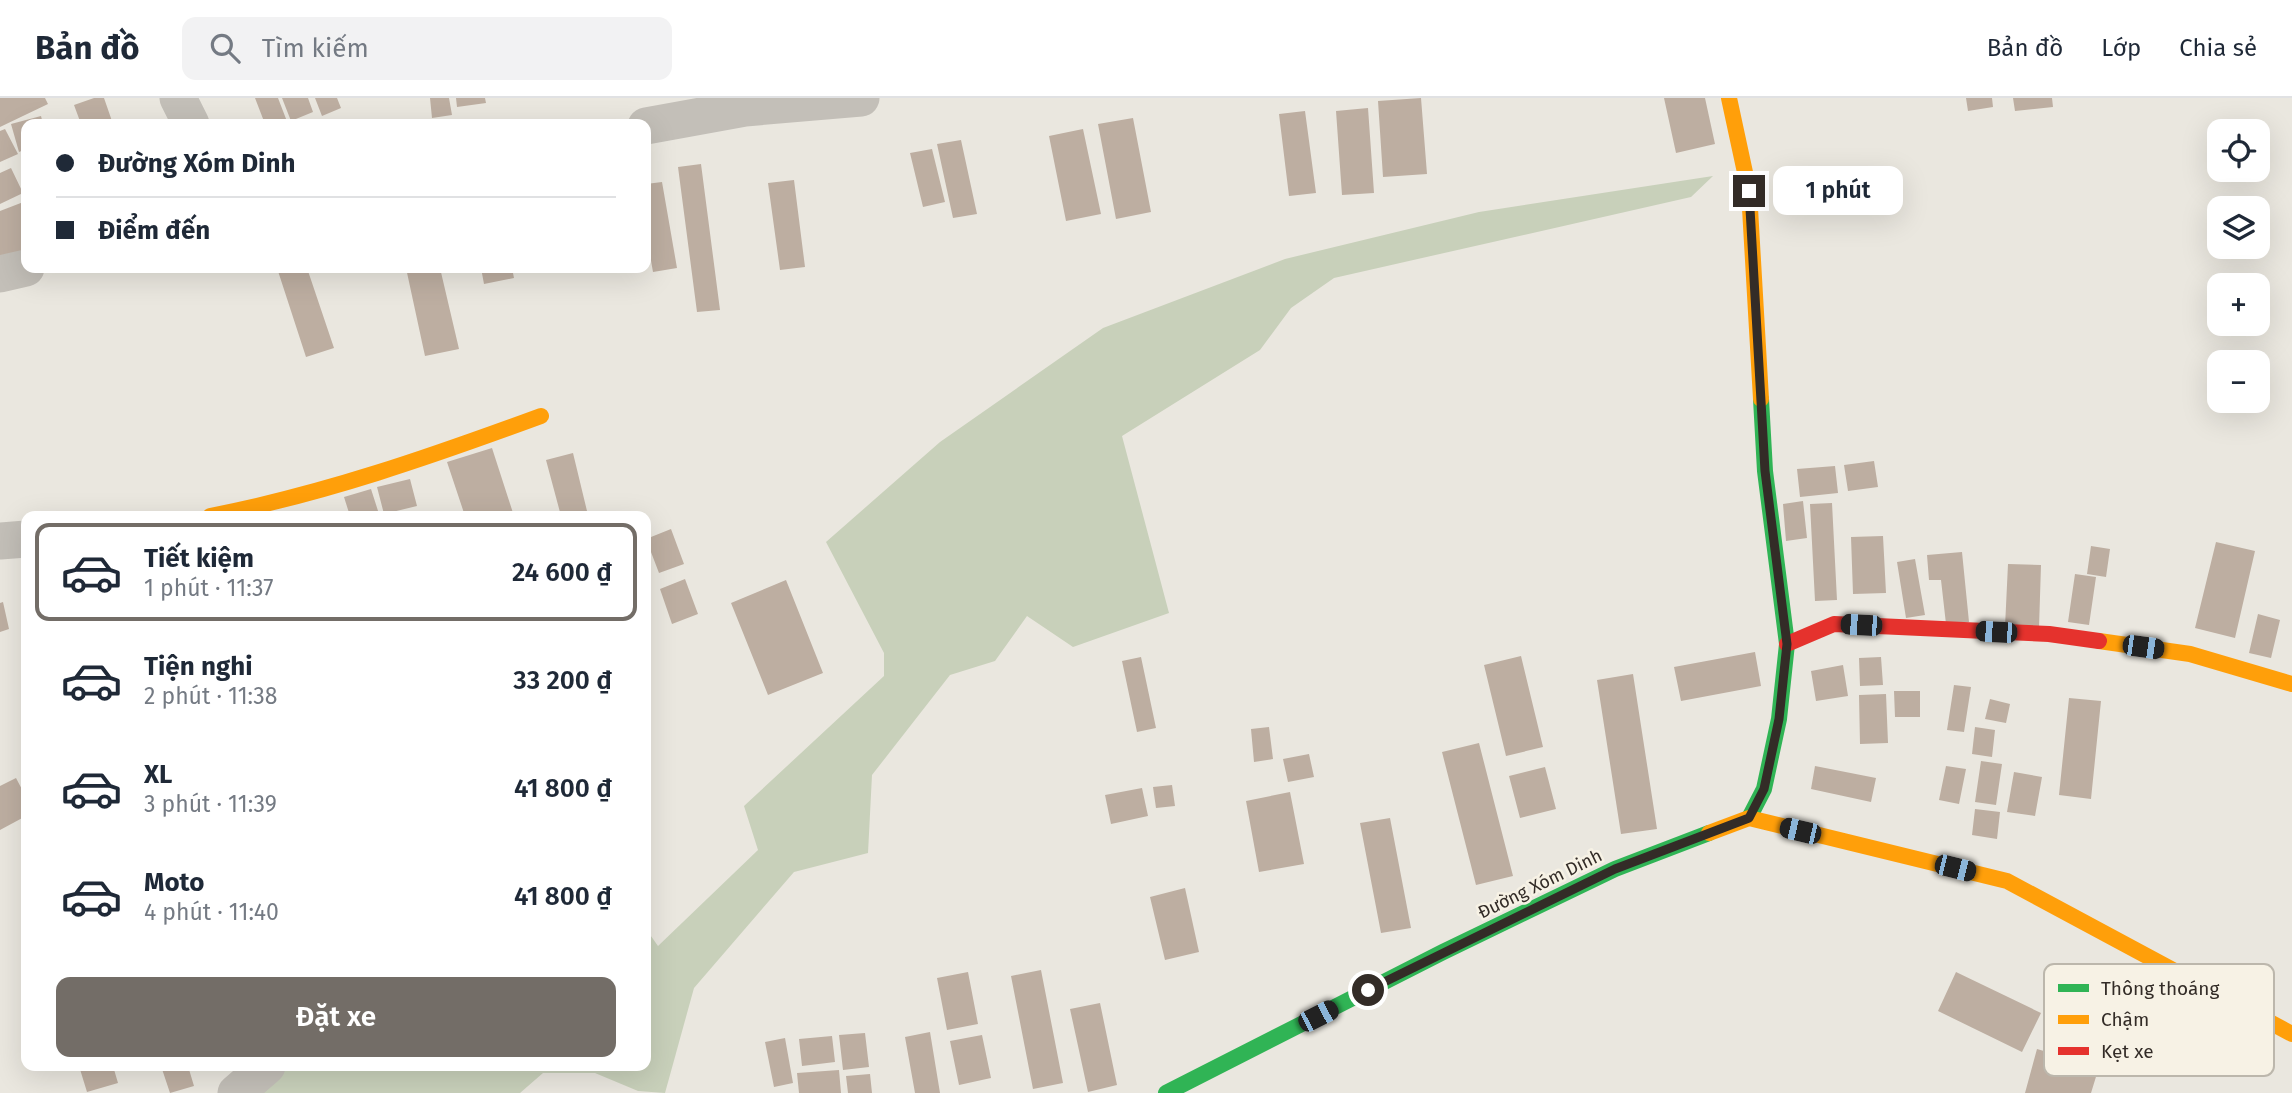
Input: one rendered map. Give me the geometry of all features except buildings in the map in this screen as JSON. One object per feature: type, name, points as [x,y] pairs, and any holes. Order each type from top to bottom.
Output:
[{"type":"street","points":[[178,98],[188,119]]},
{"type":"street","points":[[651,126],[745,108],[861,98]]},
{"type":"street","points":[[1729,98],[1749,191],[1765,471],[1787,644],[1779,719],[1764,789],[1749,818],[2007,881],[2162,964]]},
{"type":"street","points":[[0,274],[21,269]]},
{"type":"street","points":[[231,511],[356,481],[411,464],[541,416]]},
{"type":"street","points":[[0,541],[21,539]]},
{"type":"street","points":[[1787,644],[1834,624],[2049,634],[2190,654],[2292,684]]},
{"type":"street","name":"Đường Xóm Dinh","points":[[1166,1093],[1443,952],[1615,869],[1749,818]]},
{"type":"street","points":[[2274,1024],[2292,1034]]},
{"type":"street","points":[[236,1093],[261,1071]]},
{"type":"green space","points":[[1713,176],[1691,197],[1334,278],[1291,308],[1260,350],[1122,436],[1169,613],[1073,647],[1027,616],[995,661],[950,675],[872,775],[868,853],[794,872],[694,988],[665,1093],[638,1091],[595,1073],[543,1073],[520,1093],[252,1093],[264,1071],[651,1071],[651,936],[658,946],[758,850],[744,806],[884,676],[884,653],[826,542],[940,442],[1103,328],[1285,259],[1479,212]]},
{"type":"traffic: fast","points":[[1749,818],[1764,789],[1779,719],[1787,644],[1765,471],[1761,399]]},
{"type":"traffic: fast","points":[[1166,1093],[1443,952],[1615,869],[1709,833]]},
{"type":"traffic: slow","points":[[1729,98],[1749,191],[1761,399]]},
{"type":"traffic: slow","points":[[233,511],[336,485],[541,416]]},
{"type":"traffic: slow","points":[[2099,641],[2190,654],[2292,684]]},
{"type":"traffic: slow","points":[[1709,833],[1749,818],[2007,881],[2162,964]]},
{"type":"traffic: slow","points":[[2274,1024],[2292,1034]]},
{"type":"traffic: jam","points":[[1787,644],[1834,624],[2049,634],[2099,641]]},
{"type":"route","points":[[1368,990],[1615,869],[1749,818],[1764,789],[1779,719],[1787,644],[1765,471],[1749,191]]}]
